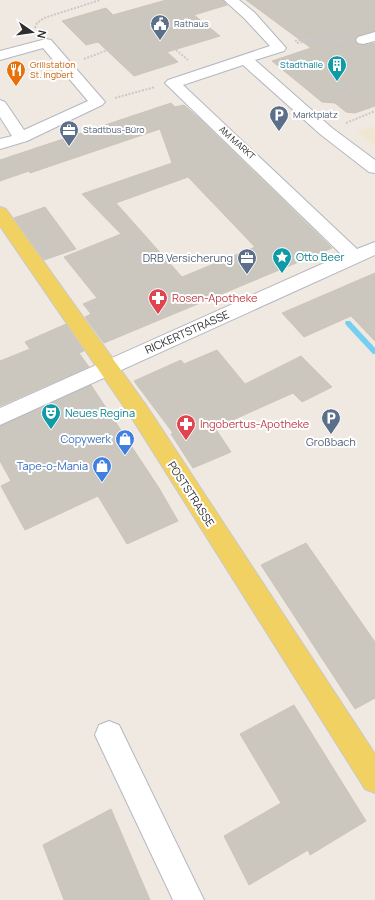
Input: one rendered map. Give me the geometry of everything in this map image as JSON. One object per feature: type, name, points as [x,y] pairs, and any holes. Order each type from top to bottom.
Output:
[{"type":"main road","name":"POSTSTRASSE","points":[[0,214],[108,367],[198,502],[219,538],[375,778]]},
{"type":"street","points":[[173,83],[279,48],[249,15],[231,0]]},
{"type":"street","points":[[0,56],[46,43],[97,102],[21,138],[0,144]]},
{"type":"street","points":[[245,59],[326,131],[375,168]]},
{"type":"street","name":"AM MARKT","points":[[173,83],[354,257]]},
{"type":"street","points":[[0,105],[21,138]]},
{"type":"street","name":"RICKERTSTRASSE","points":[[0,417],[108,367],[375,248]]},
{"type":"street","points":[[109,735],[189,900]]},
{"type":"path","points":[[85,0],[89,4]]},
{"type":"path","points":[[46,43],[35,30],[37,23],[44,18],[100,0]]},
{"type":"path","points":[[279,48],[312,38],[330,38],[350,43],[369,38]]},
{"type":"path","points":[[99,53],[121,45]]},
{"type":"path","points":[[97,102],[173,83]]},
{"type":"path","points":[[326,131],[375,111]]},
{"type":"shaded area","points":[[375,126],[375,146],[357,132]]},
{"type":"building","name":"Rathaus","points":[[166,0],[223,0],[227,5],[194,15],[220,36],[167,52],[178,62],[134,76],[98,42],[86,45],[62,21],[106,8],[113,15]]},
{"type":"building","points":[[246,0],[375,0],[375,31],[358,36],[355,39],[357,44],[363,45],[375,43],[375,106],[355,113],[346,112],[335,103],[322,102],[272,61],[311,48]]},
{"type":"building","points":[[171,103],[175,107],[184,105],[332,248],[104,343],[85,317],[91,314],[83,304],[97,298],[64,257],[121,234],[82,194],[172,163],[160,129],[30,173],[29,171],[0,181],[0,160]],"holes":[[[188,177],[255,247],[182,277],[116,203]]]},
{"type":"building","points":[[45,207],[76,249],[44,260],[14,218]]},
{"type":"building","points":[[375,273],[375,341],[351,316],[304,337],[282,313]]},
{"type":"building","points":[[66,324],[84,351],[79,353],[89,367],[0,406],[0,361],[30,349],[25,342]]},
{"type":"building","points":[[217,350],[245,384],[301,356],[332,387],[302,402],[293,393],[215,428],[231,452],[193,468],[171,434],[173,433],[134,381],[181,360],[184,364]]},
{"type":"building","points":[[91,385],[159,488],[178,521],[127,544],[98,496],[25,530],[1,486],[11,481],[0,461],[0,426]]},
{"type":"building","points":[[306,543],[375,642],[375,698],[355,709],[261,565]]},
{"type":"building","points":[[294,705],[366,821],[310,855],[308,850],[249,885],[224,836],[281,803],[240,734]]},
{"type":"building","points":[[111,809],[150,900],[64,900],[43,845]]},
{"type":"waterway","points":[[348,323],[375,352]]},
{"type":"place","name":"Rathaus","points":[[160,41]]},
{"type":"place","name":"Stadthalle","points":[[337,82]]},
{"type":"place","name":"Grillstation St. Ingbert","points":[[16,87]]},
{"type":"place","name":"Marktplatz","points":[[279,132]]},
{"type":"place","name":"Stadtbus-Büro","points":[[69,147]]},
{"type":"place","name":"Otto Beer","points":[[282,274]]},
{"type":"place","name":"DRB Versicherung","points":[[247,275]]},
{"type":"place","name":"Rosen-Apotheke","points":[[158,315]]},
{"type":"place","name":"Neues Regina","points":[[51,430]]},
{"type":"place","name":"Großbach","points":[[331,435]]},
{"type":"place","name":"Ingobertus-Apotheke","points":[[186,441]]},
{"type":"place","name":"Copywerk","points":[[125,456]]},
{"type":"place","name":"Tape-o-Mania","points":[[102,483]]}]
